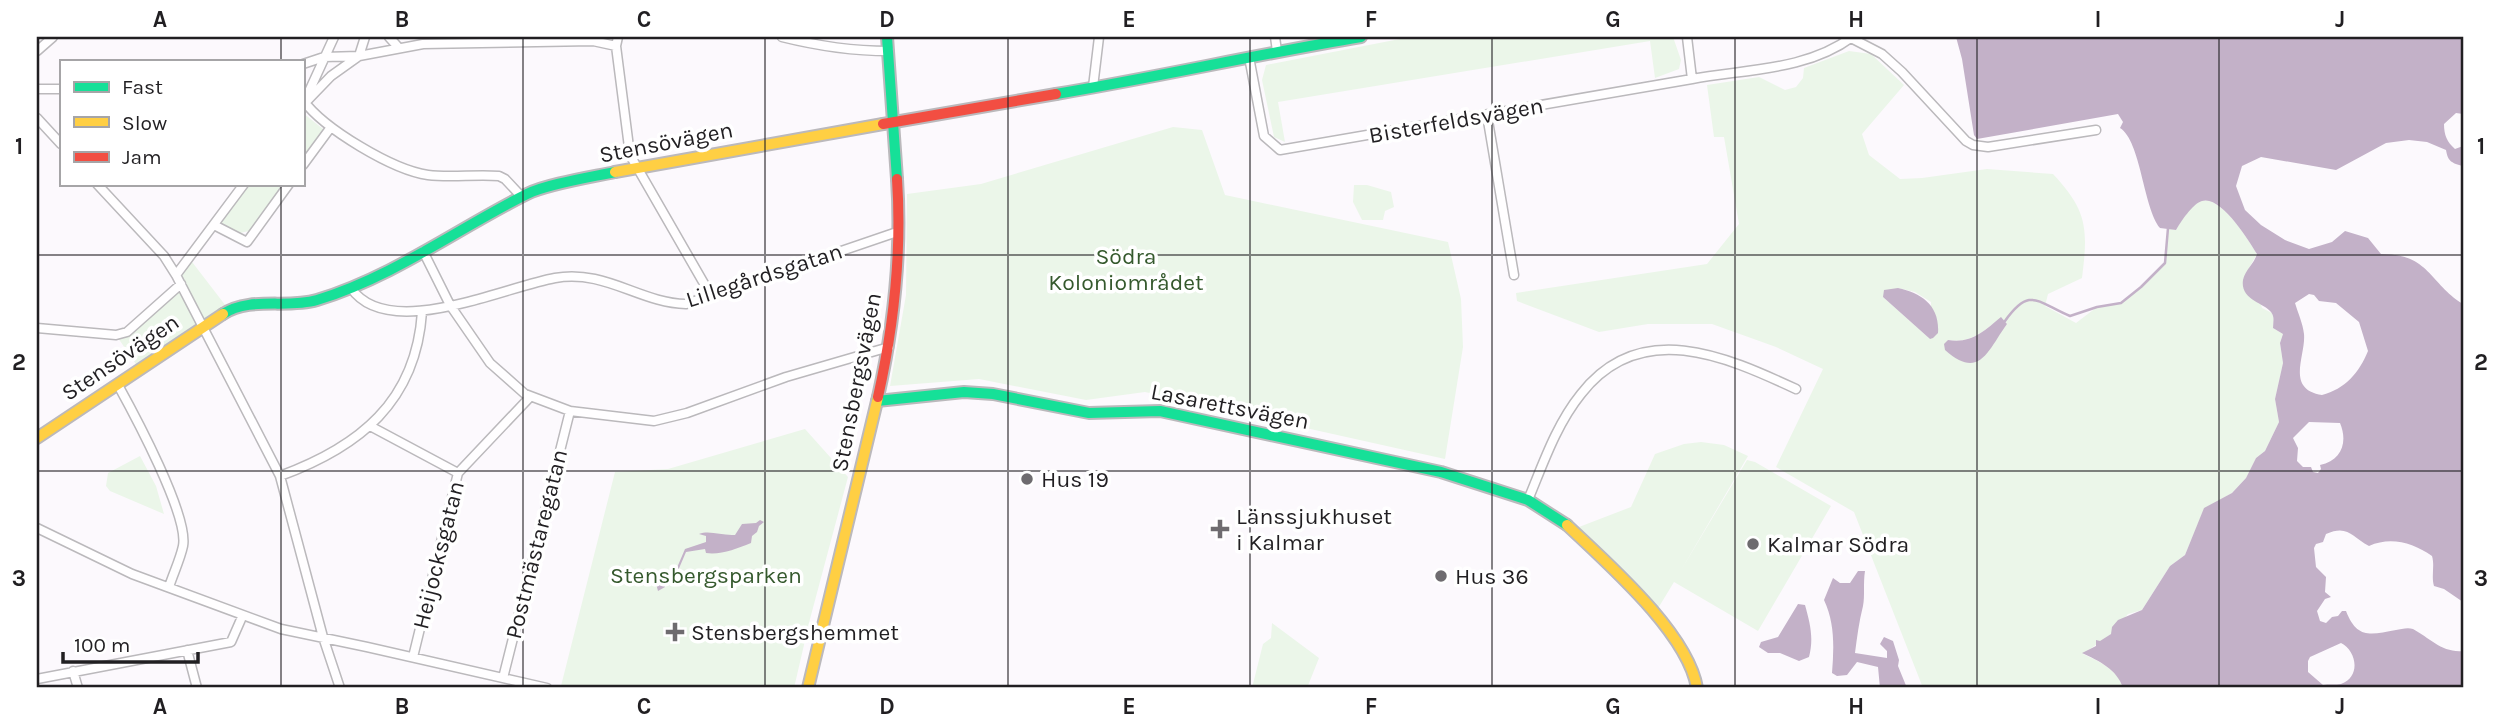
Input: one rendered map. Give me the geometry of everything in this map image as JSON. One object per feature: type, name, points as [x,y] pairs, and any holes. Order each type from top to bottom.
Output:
[{"type":"street","points":[[37,51],[53,37]]},
{"type":"street","points":[[304,101],[334,37]]},
{"type":"street","points":[[304,102],[331,76],[359,56],[365,37]]},
{"type":"street","points":[[389,37],[398,47]]},
{"type":"street","points":[[782,37],[812,45],[856,51],[889,51]]},
{"type":"street","name":"Stensbergsvägen","points":[[807,688],[840,564],[877,401],[889,347],[896,294],[899,215],[887,37]]},
{"type":"street","points":[[1093,87],[1099,37]]},
{"type":"street","points":[[1275,37],[1277,51]]},
{"type":"street","name":"Stensövägen","points":[[37,438],[229,310],[259,304],[314,300],[351,288],[382,275],[530,192],[635,167],[1361,37]]},
{"type":"street","points":[[1687,37],[1692,79]]},
{"type":"street","points":[[1852,37],[1882,54],[1926,96],[1960,135],[1973,145],[1988,147],[2096,130]]},
{"type":"street","name":"Bisterfeldsvägen","points":[[1249,57],[1264,136],[1280,150],[1692,79],[1784,66],[1819,55],[1852,37]]},
{"type":"street","points":[[304,64],[324,57],[359,56],[398,47],[492,41],[617,41],[629,155],[710,294]]},
{"type":"street","points":[[37,89],[60,89]]},
{"type":"street","points":[[304,104],[331,127],[404,169],[440,176],[499,176],[521,196]]},
{"type":"street","points":[[1487,116],[1514,275]]},
{"type":"street","points":[[37,118],[60,143]]},
{"type":"street","points":[[304,164],[331,127]]},
{"type":"street","points":[[99,186],[164,256],[176,275],[280,476],[323,638],[340,688]]},
{"type":"street","points":[[176,275],[243,186]]},
{"type":"street","points":[[214,225],[247,242],[288,186]]},
{"type":"street","name":"Lillegårdsgatan","points":[[351,288],[369,305],[422,312],[555,278],[577,275],[612,282],[673,304],[686,304],[897,232]]},
{"type":"street","points":[[423,251],[450,305],[490,363],[530,397],[570,411],[654,421],[687,413],[786,377],[889,347]]},
{"type":"street","points":[[37,328],[116,335],[127,332],[181,284]]},
{"type":"street","points":[[280,476],[323,459],[352,442],[370,426],[387,406],[405,377],[419,343],[422,312]]},
{"type":"street","points":[[1528,500],[1558,430],[1581,394],[1607,367],[1632,356],[1664,349],[1702,352],[1749,368],[1796,389]]},
{"type":"street","points":[[118,386],[169,484],[180,525],[184,544],[169,587]]},
{"type":"street","name":"Lasarettsvägen","points":[[877,401],[964,392],[993,394],[1089,413],[1160,411],[1207,419],[1469,478],[1528,500],[1562,520],[1606,562],[1674,635],[1695,676],[1697,688]]},
{"type":"street","name":"Heijocksgatan","points":[[413,657],[458,472],[530,397]]},
{"type":"street","name":"Postmästaregatan","points":[[503,678],[570,411]]},
{"type":"street","points":[[370,426],[458,472]]},
{"type":"street","points":[[37,528],[132,574],[242,617],[281,629],[547,688]]},
{"type":"street","points":[[37,679],[231,642],[242,617]]},
{"type":"street","points":[[187,650],[197,688]]},
{"type":"street","points":[[73,671],[78,688]]},
{"type":"green space","points":[[1410,37],[1673,37],[1681,60],[1679,69],[1655,78],[1650,41],[1278,102],[1285,142],[1274,137],[1262,80],[1266,65]]},
{"type":"green space","points":[[1849,51],[1871,54],[1904,85],[1862,134],[1869,155],[1900,179],[1987,169],[2053,174],[2065,187],[2079,211],[2085,234],[2085,247],[2082,278],[2048,294],[2045,306],[2076,323],[2097,307],[2121,303],[2141,287],[2165,263],[2168,228],[2176,230],[2198,202],[2209,201],[2226,212],[2257,254],[2249,268],[2262,308],[2272,313],[2273,328],[2283,334],[2280,343],[2283,363],[2275,399],[2279,422],[2265,451],[2256,458],[2246,478],[2232,493],[2204,509],[2185,555],[2170,566],[2142,610],[2128,614],[2111,634],[2083,654],[2112,671],[2123,688],[1923,688],[1854,512],[1776,467],[1823,369],[1776,347],[1712,324],[1648,324],[1599,332],[1517,301],[1516,293],[1707,264],[1739,224],[1724,137],[1714,137],[1707,85],[1759,77],[1785,90],[1796,87],[1803,78],[1804,68]],"holes":[[[1898,288],[1915,292],[1931,302],[1930,339],[1883,297]],[[2001,318],[2007,324],[1998,336],[1945,350],[1948,340],[1970,338]]]},
{"type":"green space","points":[[304,114],[323,129],[304,156]]},
{"type":"green space","name":"Södra Koloniområdet","points":[[1173,127],[1202,130],[1225,195],[1448,242],[1461,299],[1463,347],[1445,459],[1145,392],[1086,400],[979,379],[890,386],[906,295],[907,194],[981,184]]},
{"type":"green space","points":[[1354,185],[1367,185],[1391,192],[1394,207],[1385,211],[1383,220],[1362,220],[1353,202]]},
{"type":"green space","points":[[248,186],[283,186],[249,231],[240,233],[221,223]]},
{"type":"green space","points":[[189,258],[229,310],[140,370],[116,335],[127,332],[181,285],[176,275]]},
{"type":"green space","name":"Stensbergsparken","points":[[805,429],[848,477],[794,688],[561,686],[615,472],[668,469]]},
{"type":"green space","points":[[1701,442],[1724,445],[1748,456],[1680,572],[1747,460],[1831,506],[1758,631],[1674,582],[1657,610],[1579,527],[1631,507],[1655,454],[1684,444]]},
{"type":"green space","points":[[140,456],[156,486],[164,514],[110,491],[106,486],[108,473]]},
{"type":"green space","points":[[1272,623],[1319,658],[1307,688],[1252,688],[1263,644],[1271,638]]},
{"type":"shaded area","points":[[1956,37],[2463,37],[2463,114],[2456,113],[2444,124],[2445,135],[2450,144],[2455,149],[2463,146],[2463,166],[2451,161],[2446,150],[2427,142],[2409,140],[2386,143],[2336,170],[2261,157],[2242,166],[2236,186],[2245,210],[2261,225],[2285,240],[2309,249],[2332,242],[2345,231],[2368,238],[2381,254],[2397,255],[2420,264],[2463,304],[2463,602],[2444,589],[2434,586],[2432,556],[2410,544],[2394,541],[2369,546],[2340,530],[2326,534],[2323,542],[2316,544],[2314,548],[2316,567],[2326,577],[2325,592],[2331,597],[2325,599],[2317,611],[2320,621],[2326,623],[2346,611],[2355,626],[2365,633],[2411,628],[2442,647],[2463,651],[2463,688],[2123,688],[2112,671],[2082,653],[2096,646],[2096,640],[2100,641],[2111,634],[2112,627],[2118,620],[2142,610],[2170,566],[2185,555],[2204,508],[2232,493],[2246,478],[2256,458],[2265,451],[2279,422],[2275,399],[2283,363],[2280,343],[2283,334],[2273,328],[2271,312],[2245,292],[2244,276],[2257,254],[2226,212],[2209,201],[2202,201],[2191,209],[2176,230],[2160,228],[2154,218],[2133,146],[2120,128],[2123,122],[2118,114],[1977,139],[1974,135]],"holes":[[[2309,294],[2319,301],[2336,303],[2359,322],[2368,351],[2350,379],[2338,389],[2322,395],[2311,392],[2301,379],[2304,334],[2295,303]],[[2309,422],[2340,423],[2343,443],[2338,455],[2328,463],[2320,465],[2318,473],[2313,472],[2311,467],[2303,467],[2297,461],[2298,448],[2293,438]],[[2341,643],[2351,652],[2354,664],[2352,676],[2341,684],[2323,685],[2308,672],[2310,657]]]},
{"type":"shaded area","points":[[1898,288],[1922,297],[1933,308],[1938,333],[1933,338],[1930,339],[1883,297],[1884,290]]},
{"type":"shaded area","points":[[2001,317],[2007,324],[1982,358],[1967,363],[1945,350],[1944,344],[1948,340],[1970,338]]},
{"type":"shaded area","points":[[760,520],[764,522],[752,536],[751,543],[717,553],[706,553],[705,549],[686,552],[674,580],[665,579],[665,587],[658,591],[655,580],[658,574],[673,577],[685,549],[706,542],[706,536],[699,534],[735,535],[742,524]]},
{"type":"shaded area","points":[[1858,571],[1865,571],[1864,602],[1855,653],[1887,658],[1887,651],[1880,644],[1884,637],[1893,641],[1899,660],[1898,666],[1907,688],[1880,688],[1878,667],[1857,662],[1847,675],[1837,676],[1832,673],[1832,627],[1824,600],[1833,578],[1840,583],[1850,583]]},
{"type":"shaded area","points":[[1798,604],[1805,605],[1810,624],[1809,657],[1799,661],[1780,653],[1768,653],[1759,647],[1761,642],[1778,637]]},
{"type":"waterway","points":[[2005,321],[2021,303],[2028,300],[2042,302],[2070,316],[2121,303],[2165,263],[2168,228]]},
{"type":"traffic: fast","points":[[887,37],[897,179]]},
{"type":"traffic: fast","points":[[1056,94],[1361,37]]},
{"type":"traffic: fast","points":[[223,314],[245,305],[305,302],[345,290],[398,266],[536,190],[615,172]]},
{"type":"traffic: fast","points":[[877,401],[964,392],[993,394],[1089,413],[1160,411],[1441,472],[1528,500],[1567,525]]},
{"type":"traffic: slow","points":[[615,172],[883,124]]},
{"type":"traffic: slow","points":[[37,438],[223,314]]},
{"type":"traffic: slow","points":[[808,688],[878,397]]},
{"type":"traffic: slow","points":[[1567,525],[1644,600],[1662,622],[1679,645],[1697,688]]},
{"type":"traffic: jam","points":[[883,124],[1056,94]]},
{"type":"traffic: jam","points":[[878,397],[895,289],[897,179]]},
{"type":"place","name":"Hus 19","points":[[1027,479]]},
{"type":"place","name":"Länssjukhuset i Kalmar","points":[[1220,529]]},
{"type":"place","name":"Kalmar Södra","points":[[1753,544]]},
{"type":"place","name":"Hus 36","points":[[1441,576]]},
{"type":"place","name":"Stensbergshemmet","points":[[675,632]]}]
